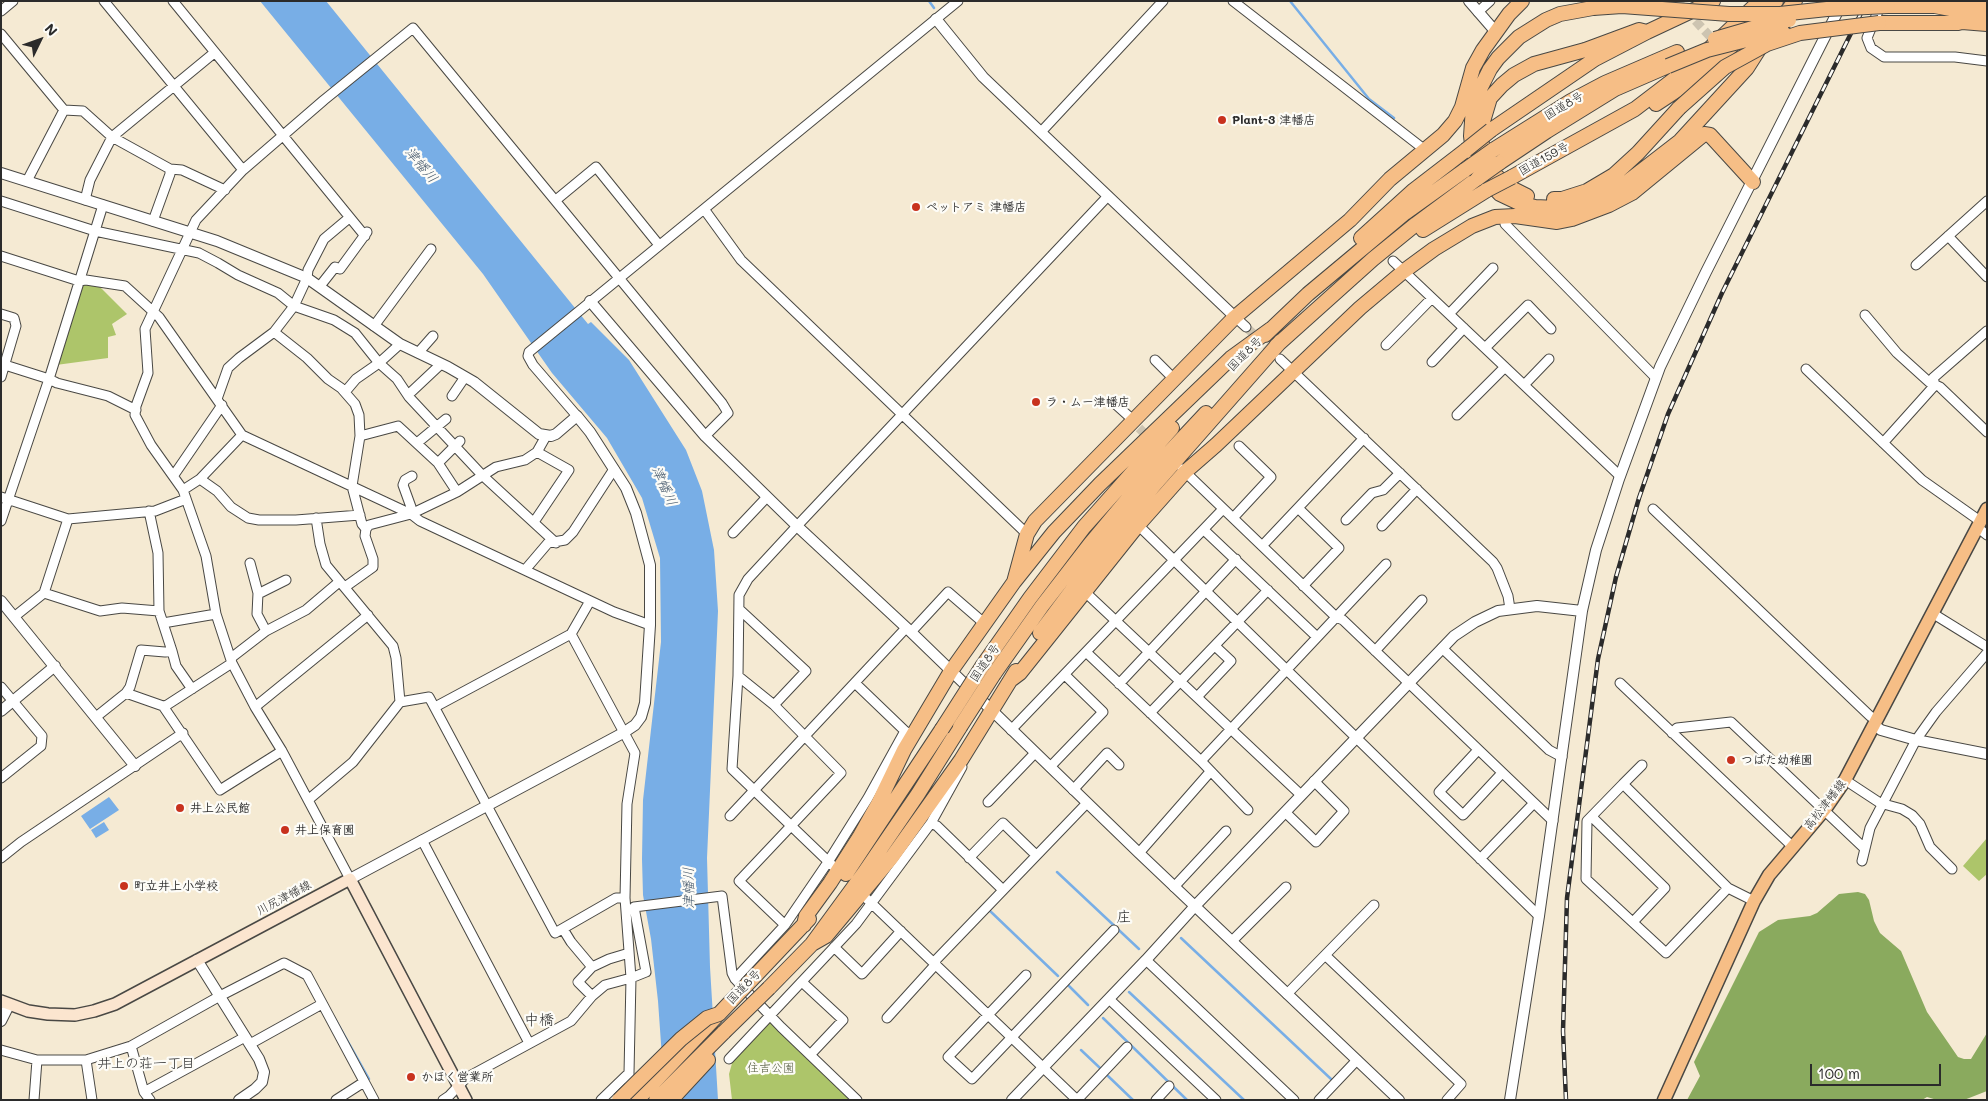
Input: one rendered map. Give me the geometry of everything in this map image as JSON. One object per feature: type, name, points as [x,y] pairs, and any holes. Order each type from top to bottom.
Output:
[{"type":"highway","points":[[1014,582],[1027,534],[1070,477],[1134,423],[1174,378],[1235,317],[1353,222],[1378,190],[1443,136],[1455,121],[1462,107],[1473,68],[1495,31],[1522,1]]},
{"type":"highway","points":[[1668,22],[1671,17],[1696,1]]},
{"type":"highway","points":[[1308,294],[1314,280],[1414,190],[1492,130],[1595,59],[1713,1]]},
{"type":"highway","name":"国道159号","points":[[1320,307],[1335,298],[1419,232],[1488,190],[1635,109],[1667,86],[1760,1]]},
{"type":"highway","points":[[1599,129],[1628,120],[1682,88],[1703,73],[1776,1]]},
{"type":"highway","points":[[1748,68],[1752,58],[1795,1]]},
{"type":"highway","points":[[1810,1],[1770,50],[1748,68],[1680,141],[1627,182],[1601,196],[1580,204],[1557,208],[1535,207],[1519,203],[1500,194],[1479,168],[1473,152],[1471,136],[1473,107],[1490,69],[1519,37],[1539,24],[1560,14],[1593,8],[1631,6],[1729,14],[1780,14],[1827,8],[1885,3]]},
{"type":"highway","name":"国道8号","points":[[637,1100],[804,925],[854,864],[942,729],[988,669],[1147,476],[1208,411],[1281,341],[1416,224],[1478,178],[1496,157],[1596,88],[1677,52],[1714,39],[1763,25],[1885,3],[1935,6],[1987,16]]},
{"type":"highway","points":[[1935,6],[1946,3],[1987,3]]},
{"type":"highway","name":"国道8号","points":[[656,1100],[812,944],[918,794],[960,727],[988,669],[1030,598],[1084,527],[1189,409],[1308,294],[1405,213],[1465,170],[1496,157],[1615,89],[1707,50],[1807,26],[1849,20],[1879,23],[1962,22],[1987,24]]},
{"type":"highway","points":[[1647,32],[1639,30],[1585,50],[1534,64],[1502,84],[1490,98],[1480,128],[1482,148],[1487,162],[1495,175],[1511,188],[1524,195],[1541,199],[1562,199],[1587,191],[1614,175],[1638,153],[1679,108],[1726,67],[1767,44],[1800,33],[1879,23]]},
{"type":"highway","points":[[1958,23],[1963,26],[1987,30]]},
{"type":"highway","points":[[1012,679],[1020,673],[1084,591],[1184,470],[1216,445],[1360,308],[1404,271],[1434,249],[1487,219],[1505,216],[1557,222],[1572,219],[1609,205],[1632,193],[1704,134],[1710,135],[1753,182]]},
{"type":"highway","points":[[804,925],[806,916],[860,836],[908,734],[1014,582],[1054,532],[1100,484],[1231,358],[1271,329]]},
{"type":"highway","points":[[812,944],[826,936],[892,857],[961,759],[1037,636],[1117,530],[1281,341]]},
{"type":"highway","name":"国道8号","points":[[619,1100],[681,1039],[707,1018],[719,1014]]},
{"type":"highway","name":"国道8号","points":[[671,1100],[712,1056],[720,1045],[724,1032]]},
{"type":"main road","name":"高松津幡線","points":[[1664,1100],[1754,901],[1769,875],[1825,809],[1845,780],[1932,613],[1981,528],[1987,509]]},
{"type":"main road","name":"川尻津幡線","points":[[5,1002],[28,1011],[75,1015],[115,1004],[350,879]]},
{"type":"main road","points":[[350,879],[466,1100]]},
{"type":"street","points":[[1,11],[12,1]]},
{"type":"street","points":[[104,1],[243,170]]},
{"type":"street","points":[[173,1],[349,218],[366,233],[340,269],[335,268],[320,286]]},
{"type":"street","points":[[706,436],[728,413],[722,403],[619,277],[556,200],[412,28],[243,170],[196,220],[152,310],[145,329],[148,373],[135,415],[152,445],[183,490],[206,556],[216,614],[232,660],[350,879],[623,733],[641,717],[645,703],[650,625],[650,564],[644,537],[633,505],[614,469],[577,416],[532,365],[528,356],[532,349],[619,277],[936,20],[958,1]]},
{"type":"street","points":[[1041,132],[1163,1]]},
{"type":"street","points":[[1233,1],[1425,150]]},
{"type":"street","points":[[1469,1],[1495,31]]},
{"type":"street","points":[[1478,12],[1490,1]]},
{"type":"street","points":[[1510,1100],[1553,821],[1582,611],[1596,550],[1620,476],[1656,378],[1706,272],[1843,1]]},
{"type":"street","points":[[1885,3],[1867,38],[1871,48],[1884,57],[1955,57],[1987,61]]},
{"type":"street","points":[[936,20],[983,77],[1246,327]]},
{"type":"street","points":[[1,34],[64,110],[83,111],[112,137],[170,169],[182,170],[225,190]]},
{"type":"street","points":[[85,200],[90,180],[112,137],[214,52]]},
{"type":"street","points":[[27,181],[64,110]]},
{"type":"street","points":[[556,200],[596,167],[659,245]]},
{"type":"street","points":[[153,221],[170,174],[170,169]]},
{"type":"street","points":[[1,173],[217,241],[307,278],[400,344],[465,377],[540,434],[546,436],[556,434],[577,416]]},
{"type":"street","points":[[830,864],[732,769],[738,676],[739,595],[748,580],[797,526],[1108,196]]},
{"type":"street","points":[[1,201],[95,231],[199,254],[218,262],[238,275],[278,293],[294,306],[334,320],[355,333],[379,363],[397,379],[408,395],[436,426],[458,444],[482,475],[556,543]]},
{"type":"street","points":[[1916,265],[1987,201]]},
{"type":"street","points":[[1,521],[5,498],[49,379],[103,205]]},
{"type":"street","points":[[704,209],[741,260],[1027,534]]},
{"type":"street","points":[[1505,216],[1505,224],[1656,378]]},
{"type":"street","points":[[174,475],[220,402],[228,368],[274,332],[294,306],[307,278],[308,270],[324,239],[349,218]]},
{"type":"street","points":[[1948,236],[1987,277]]},
{"type":"street","points":[[374,326],[431,248]]},
{"type":"street","points":[[1,256],[79,282],[86,280],[125,286],[152,310],[242,434],[590,601],[650,625]]},
{"type":"street","points":[[1393,261],[1620,476]]},
{"type":"street","points":[[1449,314],[1493,268]]},
{"type":"street","points":[[1386,344],[1432,298]]},
{"type":"street","points":[[590,301],[706,436],[797,526],[1399,1100]]},
{"type":"street","points":[[1485,348],[1528,305],[1552,329]]},
{"type":"street","points":[[1,314],[14,318],[16,326],[1,377]]},
{"type":"street","points":[[1864,315],[1897,353],[1929,382],[1940,387],[1987,432]]},
{"type":"street","points":[[1432,362],[1464,328]]},
{"type":"street","points":[[1935,385],[1933,378],[1987,331]]},
{"type":"street","points":[[274,332],[307,358],[328,379],[345,392],[355,404],[360,436],[352,486],[362,524],[366,529]]},
{"type":"street","points":[[418,353],[433,336]]},
{"type":"street","points":[[345,392],[356,379],[379,363],[400,344]]},
{"type":"street","points":[[1280,359],[1497,568],[1508,596],[1510,608]]},
{"type":"street","points":[[1524,385],[1549,359]]},
{"type":"street","points":[[1155,360],[1174,378]]},
{"type":"street","points":[[408,395],[441,364]]},
{"type":"street","points":[[5,365],[57,383],[108,396],[136,410]]},
{"type":"street","points":[[1457,415],[1505,367]]},
{"type":"street","points":[[1806,369],[1922,480],[1981,528]]},
{"type":"street","points":[[452,396],[465,377]]},
{"type":"street","points":[[1883,443],[1935,385]]},
{"type":"street","points":[[1113,402],[1134,423]]},
{"type":"street","points":[[417,443],[446,419]]},
{"type":"street","points":[[360,436],[398,426],[438,463],[457,492]]},
{"type":"street","points":[[183,490],[200,479],[242,434]]},
{"type":"street","points":[[163,706],[192,689],[232,660],[266,631],[306,610],[342,585],[372,568],[373,559],[365,536],[369,525],[411,514],[457,492],[482,475],[504,464],[525,460],[538,452],[546,436]]},
{"type":"street","points":[[1262,546],[1364,438]]},
{"type":"street","points":[[438,463],[458,444]]},
{"type":"street","points":[[1233,518],[1271,477],[1239,446]]},
{"type":"street","points":[[534,522],[569,470],[538,452]]},
{"type":"street","points":[[525,570],[548,543],[565,540],[573,532],[614,469]]},
{"type":"street","points":[[1184,470],[1336,618],[1343,620],[1553,821]]},
{"type":"street","points":[[1346,520],[1372,493],[1383,490],[1400,473]]},
{"type":"street","points":[[411,514],[411,506],[403,485],[405,480],[412,476]]},
{"type":"street","points":[[200,479],[217,491],[231,507],[248,518],[296,520],[360,515]]},
{"type":"street","points":[[1382,526],[1417,489]]},
{"type":"street","points":[[733,534],[767,496]]},
{"type":"street","points":[[5,498],[68,519],[155,511],[186,499]]},
{"type":"street","points":[[1298,508],[1339,548],[1303,586]]},
{"type":"street","points":[[1653,509],[1870,716],[1881,730],[1916,740],[1987,754]]},
{"type":"street","points":[[1012,730],[1223,510]]},
{"type":"street","points":[[149,511],[158,553],[159,611],[176,666],[192,689]]},
{"type":"street","points":[[316,518],[326,565],[394,646],[400,702]]},
{"type":"street","points":[[14,617],[44,593],[68,519]]},
{"type":"street","points":[[1138,525],[1539,916]]},
{"type":"street","points":[[1204,530],[1318,637]]},
{"type":"street","points":[[1119,684],[1236,559]]},
{"type":"street","points":[[250,563],[258,594],[257,614],[266,631]]},
{"type":"street","points":[[1200,761],[1386,564]]},
{"type":"street","points":[[258,594],[286,580]]},
{"type":"street","points":[[1150,713],[1268,590]]},
{"type":"street","points":[[1084,591],[1301,795]]},
{"type":"street","points":[[730,816],[855,683],[948,592],[985,624]]},
{"type":"street","points":[[44,593],[100,611],[122,608],[159,611]]},
{"type":"street","points":[[1375,651],[1422,600]]},
{"type":"street","points":[[1,601],[135,766]]},
{"type":"street","points":[[435,707],[571,634],[590,601]]},
{"type":"street","points":[[1012,1100],[1454,636],[1498,610],[1537,606],[1582,611]]},
{"type":"street","points":[[739,609],[806,671],[774,705]]},
{"type":"street","points":[[1932,613],[1987,647]]},
{"type":"street","points":[[163,623],[216,614]]},
{"type":"street","points":[[256,707],[368,615]]},
{"type":"street","points":[[571,634],[635,754],[627,804],[624,898],[631,978],[629,1073],[631,1100]]},
{"type":"street","points":[[1197,696],[1231,661],[1215,646]]},
{"type":"street","points":[[1442,648],[1549,750],[1562,757]]},
{"type":"street","points":[[96,717],[130,687],[141,650],[172,651]]},
{"type":"street","points":[[1086,652],[1200,761],[1248,810]]},
{"type":"street","points":[[1862,861],[1867,836],[1916,740],[1936,712],[1987,652]]},
{"type":"street","points":[[1,711],[55,666]]},
{"type":"street","points":[[1050,767],[1102,712],[1065,675]]},
{"type":"street","points":[[738,676],[774,705],[841,773],[739,881],[785,925]]},
{"type":"street","points":[[735,979],[785,925],[830,864],[908,734],[855,683]]},
{"type":"street","points":[[1620,683],[1792,846]]},
{"type":"street","points":[[1,687],[42,736],[41,746],[1,778]]},
{"type":"street","points":[[126,692],[163,706],[220,790],[282,751]]},
{"type":"street","points":[[308,800],[353,762],[400,702],[429,697],[488,804],[555,933],[616,898],[624,898]]},
{"type":"street","points":[[1672,733],[1677,728],[1731,722],[1864,848]]},
{"type":"street","points":[[1,858],[21,842],[183,733]]},
{"type":"street","points":[[1478,750],[1438,792],[1462,815],[1502,773]]},
{"type":"street","points":[[988,802],[1035,753]]},
{"type":"street","points":[[1073,790],[1107,753],[1119,765]]},
{"type":"street","points":[[729,1058],[856,924],[869,901],[931,823],[965,763],[961,759]]},
{"type":"street","points":[[1642,765],[1587,821],[1586,879],[1666,954],[1728,888]]},
{"type":"street","points":[[1139,853],[1210,772]]},
{"type":"street","points":[[1845,780],[1883,803],[1902,809],[1912,815],[1920,824],[1930,847],[1952,869]]},
{"type":"street","points":[[1285,812],[1316,842],[1344,811],[1314,781]]},
{"type":"street","points":[[1623,784],[1728,888],[1754,901]]},
{"type":"street","points":[[887,1018],[1002,890],[1087,803]]},
{"type":"street","points":[[1480,858],[1534,803]]},
{"type":"street","points":[[1592,817],[1665,888],[1633,922]]},
{"type":"street","points":[[931,823],[937,826],[1002,890]]},
{"type":"street","points":[[969,858],[1003,823],[1036,855]]},
{"type":"street","points":[[1174,887],[1226,831]]},
{"type":"street","points":[[422,840],[529,1043]]},
{"type":"street","points":[[1232,941],[1286,887]]},
{"type":"street","points":[[443,1100],[466,1078],[571,1021],[592,996],[605,985],[646,972],[634,907],[722,896],[732,973],[735,979],[769,1015],[857,1100]]},
{"type":"street","points":[[869,901],[1077,1100],[1128,1047]]},
{"type":"street","points":[[1287,994],[1374,905]]},
{"type":"street","points":[[563,929],[571,942],[592,967]]},
{"type":"street","points":[[1026,975],[948,1056],[972,1079],[1114,930]]},
{"type":"street","points":[[834,947],[862,974],[901,931]]},
{"type":"street","points":[[592,996],[578,982],[592,967],[608,959],[629,953]]},
{"type":"street","points":[[1325,956],[1462,1084],[1447,1100]]},
{"type":"street","points":[[197,960],[259,1059],[264,1072],[259,1086],[239,1100]]},
{"type":"street","points":[[1146,960],[1294,1100]]},
{"type":"street","points":[[1,1050],[37,1060],[86,1060],[131,1046],[220,996],[284,963],[307,975],[374,1100]]},
{"type":"street","points":[[802,982],[843,1020],[810,1055]]},
{"type":"street","points":[[1108,999],[1216,1100]]},
{"type":"street","points":[[1,1021],[5,1002]]},
{"type":"street","points":[[144,1092],[322,1004]]},
{"type":"street","points":[[131,1046],[144,1092],[150,1100]]},
{"type":"street","points":[[34,1100],[37,1060]]},
{"type":"street","points":[[86,1060],[92,1100]]},
{"type":"street","points":[[1319,1100],[1357,1060]]},
{"type":"street","points":[[601,1100],[629,1073]]},
{"type":"street","points":[[336,1100],[364,1082]]},
{"type":"street","points":[[1156,1100],[1169,1086]]},
{"type":"green space","points":[[84,282],[97,284],[127,314],[112,324],[116,335],[108,337],[108,358],[56,365]]},
{"type":"green space","points":[[1987,838],[1987,874],[1979,881],[1963,866]]},
{"type":"green space","points":[[1858,892],[1865,894],[1869,900],[1874,921],[1880,933],[1901,951],[1927,1012],[1958,1057],[1971,1059],[1987,1033],[1987,1091],[1964,1100],[1937,1100],[1927,1097],[1922,1100],[1687,1100],[1700,1076],[1694,1062],[1759,932],[1778,920],[1810,916],[1817,913],[1839,894]]},
{"type":"green space","name":"住吉公園","points":[[770,1022],[851,1100],[732,1100],[729,1074],[733,1060]]},
{"type":"water","name":"津幡川","points":[[260,1],[326,1],[588,324],[591,322],[629,360],[686,450],[702,491],[714,550],[718,611],[707,858],[710,967],[718,1100],[665,1100],[658,1001],[651,939],[643,895],[642,859],[643,800],[661,642],[660,558],[642,498],[607,438],[552,373],[483,274]]},
{"type":"water","points":[[109,797],[119,810],[90,829],[81,816]]},
{"type":"water","points":[[104,822],[109,830],[96,838],[91,830]]},
{"type":"waterway","points":[[929,1],[934,8]]},
{"type":"waterway","points":[[1290,1],[1369,99],[1394,118]]},
{"type":"waterway","points":[[1057,872],[1139,949]]},
{"type":"waterway","points":[[989,910],[1058,976]]},
{"type":"waterway","points":[[1181,938],[1331,1079]]},
{"type":"waterway","points":[[1067,984],[1088,1005]]},
{"type":"waterway","points":[[1129,992],[1244,1100]]},
{"type":"waterway","points":[[334,1017],[369,1079]]},
{"type":"waterway","points":[[1103,1018],[1187,1100]]},
{"type":"waterway","points":[[1081,1050],[1100,1068]]},
{"type":"waterway","points":[[1108,1076],[1133,1100]]},
{"type":"tunnel","points":[[1677,1],[1716,43]]},
{"type":"tunnel","points":[[1246,327],[1275,354]]},
{"type":"tunnel","points":[[1139,428],[1151,440]]},
{"type":"railway","points":[[1566,1100],[1563,1031],[1567,898],[1598,659],[1616,577],[1639,498],[1668,414],[1722,293],[1867,1]]},
{"type":"place","name":"Plant-3 津幡店","points":[[1222,120]]},
{"type":"place","name":"ペットアミ 津幡店","points":[[916,207]]},
{"type":"place","name":"ラ・ムー津幡店","points":[[1036,402]]},
{"type":"place","name":"つばた幼稚園","points":[[1731,760]]},
{"type":"place","name":"井上公民館","points":[[180,808]]},
{"type":"place","name":"井上保育園","points":[[285,830]]},
{"type":"place","name":"町立井上小学校","points":[[124,886]]},
{"type":"place","name":"かほく営業所","points":[[411,1077]]},
{"type":"district","name":"庄","points":[[1124,917]]},
{"type":"district","name":"中橋","points":[[539,1020]]},
{"type":"district","name":"井上の荘一丁目","points":[[146,1064]]}]
